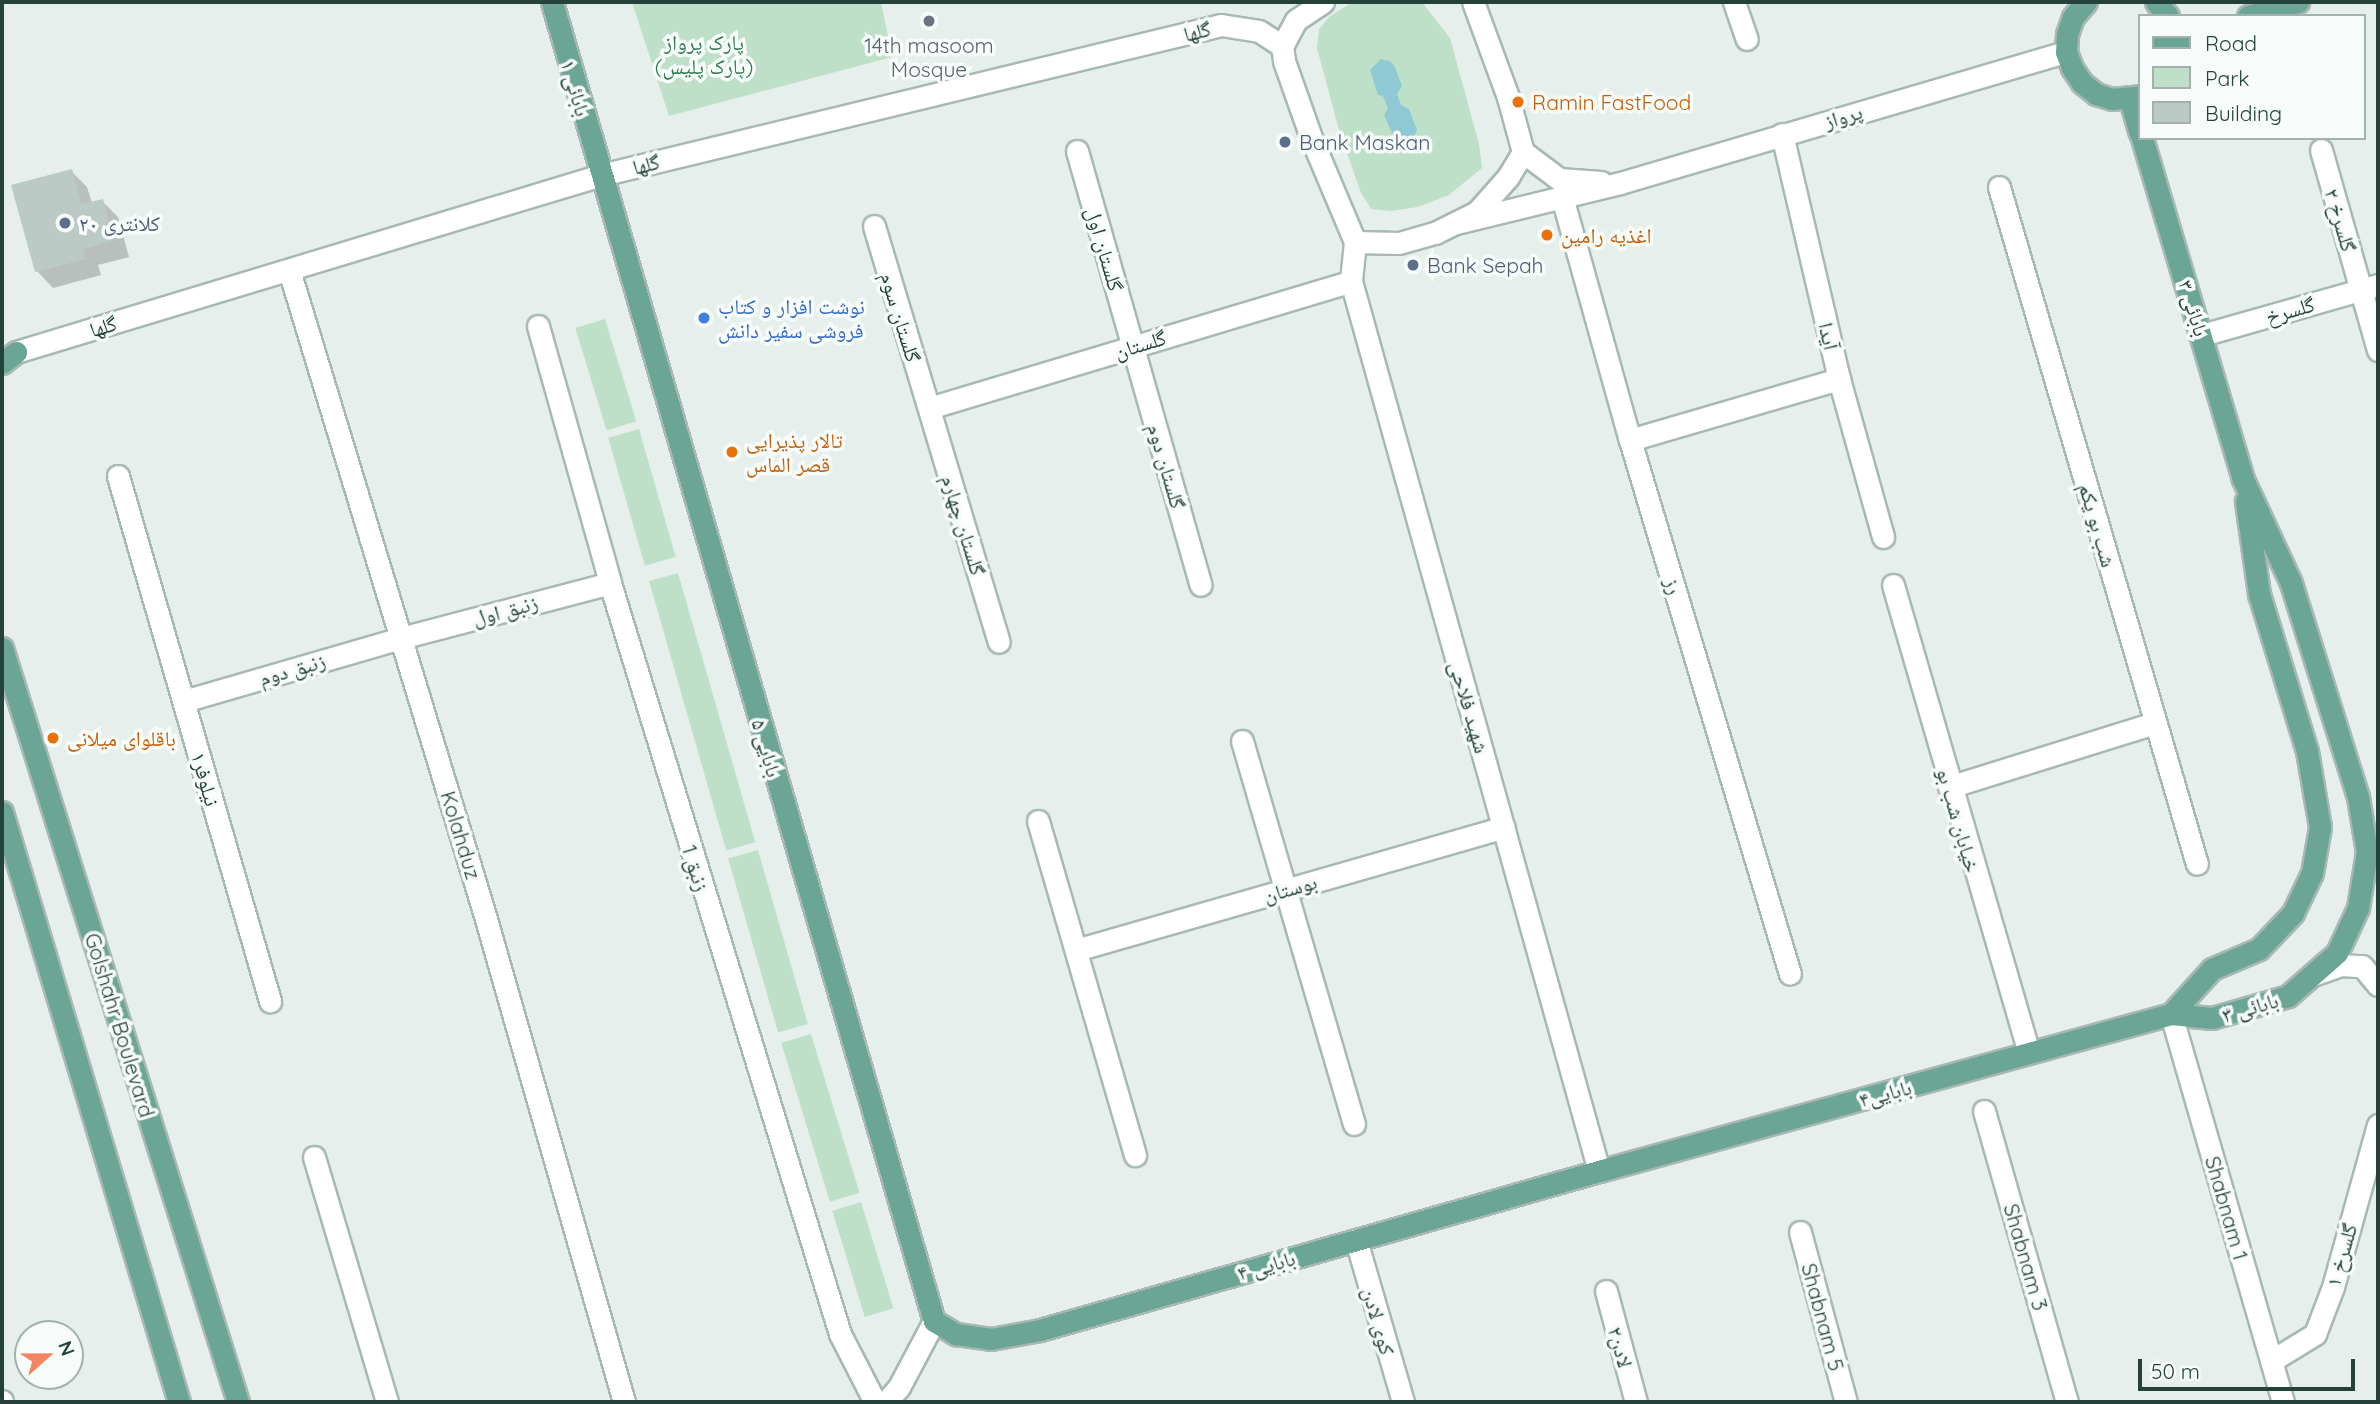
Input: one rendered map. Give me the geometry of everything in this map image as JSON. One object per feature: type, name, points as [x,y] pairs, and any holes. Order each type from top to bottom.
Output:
[{"type":"main road","name":"بابائی ۱","points":[[552,2],[601,175]]},
{"type":"main road","points":[[2086,2],[2073,17],[2067,34],[2066,51],[2081,83],[2112,99],[2135,97],[2138,119]]},
{"type":"main road","points":[[2255,14],[2298,2]]},
{"type":"main road","name":"بابائی ۳","points":[[2143,140],[2243,479],[2259,594],[2307,751],[2320,827],[2312,873],[2292,913],[2259,949],[2212,969],[2171,1014]]},
{"type":"main road","name":"۵ بابایی","points":[[601,175],[934,1321]]},
{"type":"main road","name":"بابائی ۳","points":[[2171,1014],[2213,1018],[2288,996],[2337,953],[2358,908],[2367,852],[2358,797],[2320,670],[2291,583],[2243,479]]},
{"type":"main road","name":"Golshahr Boulevard","points":[[2,648],[239,1402]]},
{"type":"main road","points":[[2,812],[179,1402]]},
{"type":"main road","name":"بابایی۴","points":[[1599,1171],[2171,1014]]},
{"type":"main road","name":"بابایی ۴","points":[[934,1321],[956,1334],[991,1339],[1040,1330],[1599,1171]]},
{"type":"street","points":[[1323,2],[1296,20],[1282,47],[1284,61],[1312,140],[1355,242],[1399,243],[1435,233],[1477,212],[1508,177],[1523,152],[1508,97],[1472,2]]},
{"type":"street","points":[[1734,2],[1747,40]]},
{"type":"street","name":"گلها","points":[[6,355],[601,175],[1222,25],[1259,31],[1282,47]]},
{"type":"street","name":"پرواز","points":[[1456,223],[1620,183],[2066,51]]},
{"type":"street","name":"آیدا","points":[[1782,134],[1839,379],[1883,537]]},
{"type":"street","name":"گلسرخ ۲","points":[[2321,150],[2370,287]]},
{"type":"street","name":"گلستان اول","points":[[1077,151],[1132,346]]},
{"type":"street","name":"پرواز","points":[[1523,152],[1559,179],[1620,183]]},
{"type":"street","name":"شب بو یکم","points":[[1998,187],[2197,864]]},
{"type":"street","name":"رز","points":[[1562,197],[1630,440],[1790,974]]},
{"type":"street","name":"گلستان سوم","points":[[874,226],[929,408]]},
{"type":"street","name":"شهید فلاحی","points":[[1355,242],[1351,281],[1599,1171]]},
{"type":"street","name":"Kolahduz","points":[[289,270],[486,919],[624,1402]]},
{"type":"street","name":"گلستان","points":[[929,408],[1351,281]]},
{"type":"street","points":[[2370,287],[2378,350]]},
{"type":"street","name":"گلسرخ","points":[[2202,335],[2370,287]]},
{"type":"street","name":"زنبق 1","points":[[538,326],[610,583],[840,1334],[875,1402]]},
{"type":"street","name":"گلستان دوم","points":[[1132,346],[1201,585]]},
{"type":"street","points":[[1630,440],[1839,379]]},
{"type":"street","name":"گلستان چهارم","points":[[929,408],[999,642]]},
{"type":"street","name":"نیلوفر۱","points":[[118,476],[270,1001]]},
{"type":"street","name":"زنبق اول","points":[[401,638],[610,583]]},
{"type":"street","name":"خیابان شب بو","points":[[1893,585],[2029,1054]]},
{"type":"street","name":"زنبق دوم","points":[[184,701],[401,638]]},
{"type":"street","points":[[1950,787],[2155,723]]},
{"type":"street","points":[[1241,741],[1354,1124]]},
{"type":"street","points":[[1038,821],[1135,1154]]},
{"type":"street","name":"بوستان","points":[[1076,950],[1504,827]]},
{"type":"street","points":[[2313,975],[2340,965],[2362,966],[2378,985]]},
{"type":"street","name":"Shabnam 1","points":[[2171,1014],[2283,1402]]},
{"type":"street","name":"Shabnam 3","points":[[1984,1111],[2067,1402]]},
{"type":"street","name":"گلسرخ ۱","points":[[2271,1361],[2315,1334],[2333,1287],[2378,1125]]},
{"type":"street","points":[[313,1157],[387,1402]]},
{"type":"street","name":"Shabnam 5","points":[[1800,1232],[1846,1402]]},
{"type":"street","name":"کوی لادن","points":[[1356,1240],[1403,1402]]},
{"type":"street","name":"لادن۲","points":[[1606,1292],[1636,1402]]},
{"type":"street","points":[[886,1402],[899,1387],[934,1321]]},
{"type":"green space","name":"پارک پرواز (پارک پلیس)","points":[[632,2],[881,2],[892,57],[669,116]]},
{"type":"green space","points":[[1353,2],[1422,2],[1450,38],[1479,144],[1482,168],[1449,195],[1418,207],[1391,211],[1371,209],[1361,193],[1339,130],[1317,48],[1319,29],[1330,16]]},
{"type":"green space","points":[[605,319],[636,421],[607,430],[575,328]]},
{"type":"green space","points":[[639,429],[676,557],[645,566],[608,438]]},
{"type":"green space","points":[[678,573],[755,842],[726,850],[649,581]]},
{"type":"green space","points":[[758,850],[808,1024],[778,1033],[728,859]]},
{"type":"green space","points":[[811,1034],[860,1193],[830,1202],[781,1043]]},
{"type":"green space","points":[[861,1202],[893,1308],[865,1317],[832,1211]]},
{"type":"water","points":[[1381,59],[1390,61],[1395,67],[1402,86],[1397,94],[1401,105],[1409,109],[1417,130],[1413,139],[1406,143],[1396,142],[1384,115],[1388,109],[1383,96],[1378,95],[1370,70]]},
{"type":"building","name":"کلانتری ۲۰","points":[[72,169],[81,204],[103,199],[114,241],[83,249],[86,259],[35,272],[11,185]]},
{"type":"place","name":"14th masoom Mosque","points":[[929,21]]},
{"type":"place","name":"Ramin FastFood","points":[[1518,102]]},
{"type":"place","name":"Bank Maskan","points":[[1285,142]]},
{"type":"place","name":"کلانتری ۲۰","points":[[65,223]]},
{"type":"place","name":"اغذیه رامین","points":[[1547,235]]},
{"type":"place","name":"Bank Sepah","points":[[1413,265]]},
{"type":"place","name":"نوشت افزار و کتاب فروشی سفیر دانش","points":[[704,318]]},
{"type":"place","name":"تالار پذیرایی قصر الماس","points":[[732,452]]},
{"type":"place","name":"باقلوای میلانی","points":[[53,738]]}]
